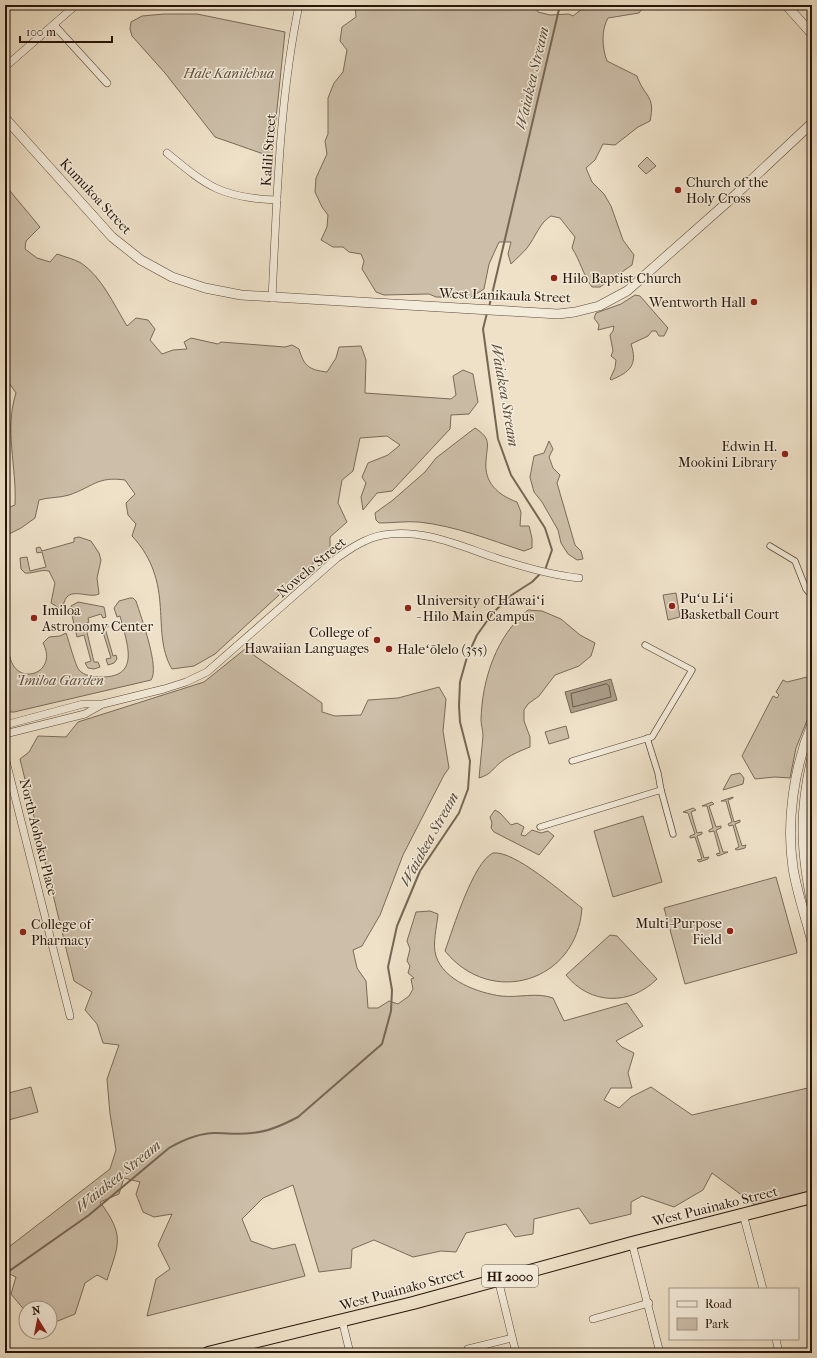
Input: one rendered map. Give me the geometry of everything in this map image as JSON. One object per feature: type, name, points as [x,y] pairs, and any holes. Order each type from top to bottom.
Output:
[{"type":"highway","name":"West Puainako Street","points":[[213,1352],[342,1320],[812,1197]]},
{"type":"street","points":[[5,67],[76,5]]},
{"type":"street","name":"Kalili Street","points":[[272,298],[282,124],[288,66],[299,5]]},
{"type":"street","points":[[786,5],[812,34]]},
{"type":"street","points":[[54,25],[107,83]]},
{"type":"street","name":"Kumukoa Street","points":[[5,118],[112,237],[140,260],[172,277],[205,288],[240,295],[272,298]]},
{"type":"street","name":"West Lanikaula Street","points":[[272,298],[507,309],[558,314],[575,312],[599,306],[620,296],[637,283],[812,124]]},
{"type":"street","points":[[167,153],[200,180],[230,195],[255,199],[277,200]]},
{"type":"street","name":"Nowelo Street","points":[[5,734],[85,714],[103,704],[186,682],[206,672],[337,558],[358,544],[382,535],[406,533],[431,536],[555,574],[579,578]]},
{"type":"street","points":[[770,546],[796,561],[806,589],[812,596]]},
{"type":"street","points":[[572,761],[652,737],[692,670],[645,645]]},
{"type":"street","name":"Nowelo Street","points":[[5,724],[83,704],[103,704]]},
{"type":"street","points":[[812,724],[796,776],[791,822],[793,868],[812,942]]},
{"type":"street","points":[[647,738],[658,773],[673,834]]},
{"type":"street","name":"North Aohoku Place","points":[[5,757],[70,1016]]},
{"type":"street","points":[[812,758],[804,800],[802,837],[804,867],[812,905]]},
{"type":"street","points":[[540,827],[661,790]]},
{"type":"street","points":[[743,1214],[763,1288]]},
{"type":"street","points":[[632,1243],[649,1303],[660,1353]]},
{"type":"street","points":[[498,1279],[516,1353]]},
{"type":"street","points":[[593,1319],[649,1303]]},
{"type":"street","points":[[342,1320],[350,1353]]},
{"type":"street","points":[[468,1349],[512,1338]]},
{"type":"street","points":[[776,1340],[779,1353]]},
{"type":"green space","points":[[355,5],[534,5],[538,12],[550,15],[569,14],[573,16],[587,5],[645,5],[639,13],[608,18],[604,28],[603,39],[607,61],[637,76],[650,101],[650,121],[638,127],[615,145],[603,144],[595,160],[586,168],[592,182],[604,194],[611,206],[623,240],[634,255],[632,265],[600,287],[592,287],[586,278],[572,248],[575,237],[560,218],[551,216],[541,226],[527,248],[511,264],[508,254],[511,242],[499,242],[489,264],[484,289],[470,298],[436,297],[429,294],[384,295],[376,292],[362,269],[364,261],[361,254],[349,252],[343,247],[333,247],[321,240],[327,227],[328,215],[322,207],[315,192],[316,178],[327,154],[325,141],[328,134],[328,98],[334,83],[343,72],[347,50],[340,41],[342,27],[356,17]]},
{"type":"green space","name":"Hale Kanilehua","points":[[197,14],[285,32],[272,157],[215,137],[165,73],[132,36],[130,29],[131,22],[142,16]]},
{"type":"green space","points":[[647,157],[656,166],[646,174],[638,166]]},
{"type":"green space","points":[[5,185],[40,227],[26,241],[25,249],[37,258],[50,262],[57,254],[81,263],[101,284],[127,326],[136,318],[148,320],[155,329],[150,340],[162,354],[173,350],[187,349],[184,342],[191,338],[218,344],[221,342],[285,347],[292,345],[299,349],[305,363],[308,366],[316,370],[327,372],[336,358],[339,347],[361,346],[366,360],[365,393],[451,399],[456,395],[453,376],[463,370],[473,374],[478,402],[469,414],[451,415],[450,429],[392,491],[377,493],[363,510],[361,497],[366,483],[362,477],[368,463],[388,455],[400,445],[387,436],[360,438],[353,471],[342,480],[338,503],[347,522],[330,537],[330,548],[215,654],[194,666],[172,669],[163,645],[159,593],[155,575],[144,551],[132,536],[136,524],[128,515],[126,503],[135,494],[125,480],[116,479],[101,481],[69,495],[39,500],[35,518],[21,528],[5,536],[5,509],[15,505],[11,421],[16,393],[9,383],[5,384]]},
{"type":"green space","points":[[635,295],[640,296],[668,328],[664,336],[659,336],[656,331],[652,331],[648,336],[631,344],[634,357],[631,367],[628,371],[611,380],[610,379],[615,368],[616,360],[611,356],[613,351],[610,335],[614,326],[598,330],[599,325],[594,318],[596,313],[621,304]]},
{"type":"green space","points":[[475,428],[484,435],[487,442],[487,476],[498,492],[517,502],[521,512],[520,526],[529,526],[532,538],[532,548],[524,551],[473,534],[433,524],[419,522],[379,523],[376,520],[375,513],[393,500],[425,472],[436,458]]},
{"type":"green space","points":[[549,441],[553,449],[549,457],[553,468],[560,475],[557,483],[575,545],[581,551],[583,559],[577,560],[568,554],[561,543],[558,530],[542,502],[534,492],[530,477],[534,456],[544,453]]},
{"type":"green space","points":[[79,537],[91,541],[99,553],[101,560],[97,578],[99,594],[71,594],[67,597],[64,603],[63,612],[51,603],[55,583],[49,571],[25,573],[21,569],[20,558],[27,557],[30,571],[46,567],[42,552],[37,553],[36,548],[40,547],[42,551],[74,542],[74,538]]},
{"type":"green space","name":"Puʻu Liʻi Basketball Court","points":[[676,593],[680,617],[668,620],[663,595]]},
{"type":"green space","name":"'Imiloa Garden","points":[[133,598],[136,601],[149,642],[153,665],[151,680],[14,712],[5,712],[5,650],[9,650],[12,662],[18,670],[25,674],[33,674],[40,670],[45,663],[47,654],[43,643],[49,637],[60,636],[66,633],[79,670],[84,674],[102,677],[115,675],[123,671],[127,664],[127,646],[120,616],[117,617],[114,608],[119,601]]},
{"type":"green space","points":[[78,602],[104,607],[106,617],[103,618],[101,614],[88,618],[89,622],[85,624],[94,662],[98,662],[100,667],[94,669],[88,668],[85,663],[91,661],[84,635],[77,637],[71,606]]},
{"type":"green space","points":[[528,610],[542,611],[561,619],[580,635],[595,643],[591,656],[579,666],[555,675],[539,696],[528,704],[524,710],[524,721],[530,737],[530,747],[508,757],[489,773],[479,778],[483,736],[481,720],[482,705],[488,674],[499,646],[507,633]]},
{"type":"green space","points":[[108,624],[108,627],[105,628],[113,656],[116,655],[117,659],[114,663],[108,665],[106,659],[111,658],[102,629],[98,629],[98,627]]},
{"type":"green space","points":[[245,649],[322,703],[322,712],[335,716],[361,715],[368,700],[398,698],[439,687],[446,699],[443,731],[449,768],[403,855],[380,915],[362,946],[353,950],[357,968],[366,981],[368,1008],[378,1008],[389,1001],[398,1004],[409,996],[413,989],[411,979],[414,978],[408,973],[410,966],[407,961],[410,949],[407,941],[416,912],[430,911],[438,914],[435,951],[440,965],[454,979],[473,989],[501,996],[540,995],[553,998],[564,1021],[627,1003],[643,1026],[616,1041],[622,1047],[634,1053],[628,1073],[632,1088],[611,1088],[604,1100],[619,1108],[631,1097],[651,1087],[692,1115],[812,1087],[812,1191],[755,1205],[712,1173],[703,1190],[674,1207],[642,1196],[631,1202],[631,1214],[590,1224],[579,1208],[534,1219],[533,1234],[515,1237],[506,1224],[466,1233],[456,1252],[441,1251],[413,1257],[374,1240],[352,1249],[351,1268],[319,1272],[293,1185],[263,1198],[242,1219],[251,1241],[273,1249],[295,1244],[305,1276],[147,1316],[156,1279],[170,1269],[158,1245],[172,1214],[154,1217],[143,1212],[136,1194],[140,1182],[124,1178],[119,1194],[100,1202],[113,1223],[117,1240],[117,1248],[107,1280],[97,1275],[85,1283],[75,1314],[58,1321],[58,1300],[18,1300],[18,1302],[11,1294],[16,1277],[5,1272],[5,1250],[110,1169],[116,1150],[110,1114],[107,1079],[119,1045],[103,1043],[97,1024],[85,1010],[92,992],[74,981],[20,759],[29,752],[38,736],[66,737],[78,722],[204,682]]},
{"type":"green space","points":[[811,676],[812,708],[796,748],[790,778],[775,777],[755,779],[742,756],[773,696],[777,698],[779,695],[776,692],[783,680],[787,682]]},
{"type":"green space","points":[[566,726],[569,738],[549,744],[545,732]]},
{"type":"green space","points":[[740,773],[744,778],[743,784],[723,790],[731,775]]},
{"type":"green space","points":[[733,797],[728,800],[734,822],[740,820],[740,822],[735,824],[742,846],[746,845],[745,848],[737,850],[735,849],[739,847],[733,825],[729,826],[728,824],[732,822],[726,801],[721,801]]},
{"type":"green space","points":[[712,802],[714,804],[709,806],[716,827],[721,826],[721,828],[716,830],[723,852],[728,852],[718,856],[716,854],[720,853],[714,831],[709,832],[709,830],[713,828],[707,806],[702,806]]},
{"type":"green space","points":[[693,808],[696,810],[691,812],[697,833],[702,832],[702,834],[697,836],[704,858],[709,857],[708,859],[699,862],[697,860],[702,859],[695,837],[690,838],[690,836],[695,834],[688,813],[683,812]]},
{"type":"green space","points":[[495,810],[500,813],[511,825],[517,823],[524,827],[521,835],[525,836],[532,830],[541,833],[548,831],[554,836],[539,855],[494,832],[491,828],[492,823],[490,817]]},
{"type":"green space","points":[[643,816],[662,882],[613,897],[594,831]]},
{"type":"green space","points":[[493,853],[502,854],[513,858],[526,865],[582,908],[577,933],[565,954],[549,969],[529,979],[507,982],[485,979],[464,969],[445,951],[464,897],[471,882],[478,869]]},
{"type":"green space","name":"Multi-Purpose Field","points":[[776,877],[797,953],[685,984],[664,908]]},
{"type":"green space","points":[[610,935],[617,936],[657,979],[646,988],[623,998],[598,997],[576,985],[566,975]]},
{"type":"green space","points":[[31,1087],[38,1112],[5,1121],[5,1094]]},
{"type":"water","points":[[611,679],[617,700],[571,713],[565,692]]},
{"type":"waterway","name":"Waiakea Stream","points":[[489,307],[560,5]]},
{"type":"waterway","name":"Waiakea Stream","points":[[487,313],[483,329],[498,439],[511,475],[545,528],[552,550],[545,570]]},
{"type":"waterway","name":"Waiakea Stream","points":[[5,1274],[89,1215],[169,1148],[185,1140],[203,1134],[242,1134],[258,1132],[270,1130],[287,1123],[298,1117],[382,1044],[391,1011],[392,990],[388,967],[397,926],[420,871],[459,813],[468,789],[470,761],[460,722],[459,706],[460,682],[467,657],[477,635],[492,614],[510,596],[532,582],[541,573]]},
{"type":"place","name":"Church of the Holy Cross","points":[[678,190]]},
{"type":"place","name":"Hilo Baptist Church","points":[[554,278]]},
{"type":"place","name":"Wentworth Hall","points":[[754,302]]},
{"type":"place","name":"Edwin H. Mookini Library","points":[[785,454]]},
{"type":"place","name":"Puʻu Liʻi Basketball Court","points":[[672,606]]},
{"type":"place","name":"University of Hawaiʻi - Hilo Main Campus","points":[[408,608]]},
{"type":"place","name":"Imiloa Astronomy Center","points":[[34,618]]},
{"type":"place","name":"College of Hawaiian Languages","points":[[377,640]]},
{"type":"place","name":"Haleʻōlelo (355)","points":[[389,649]]},
{"type":"place","name":"Multi-Purpose Field","points":[[730,931]]},
{"type":"place","name":"College of Pharmacy","points":[[23,932]]}]
